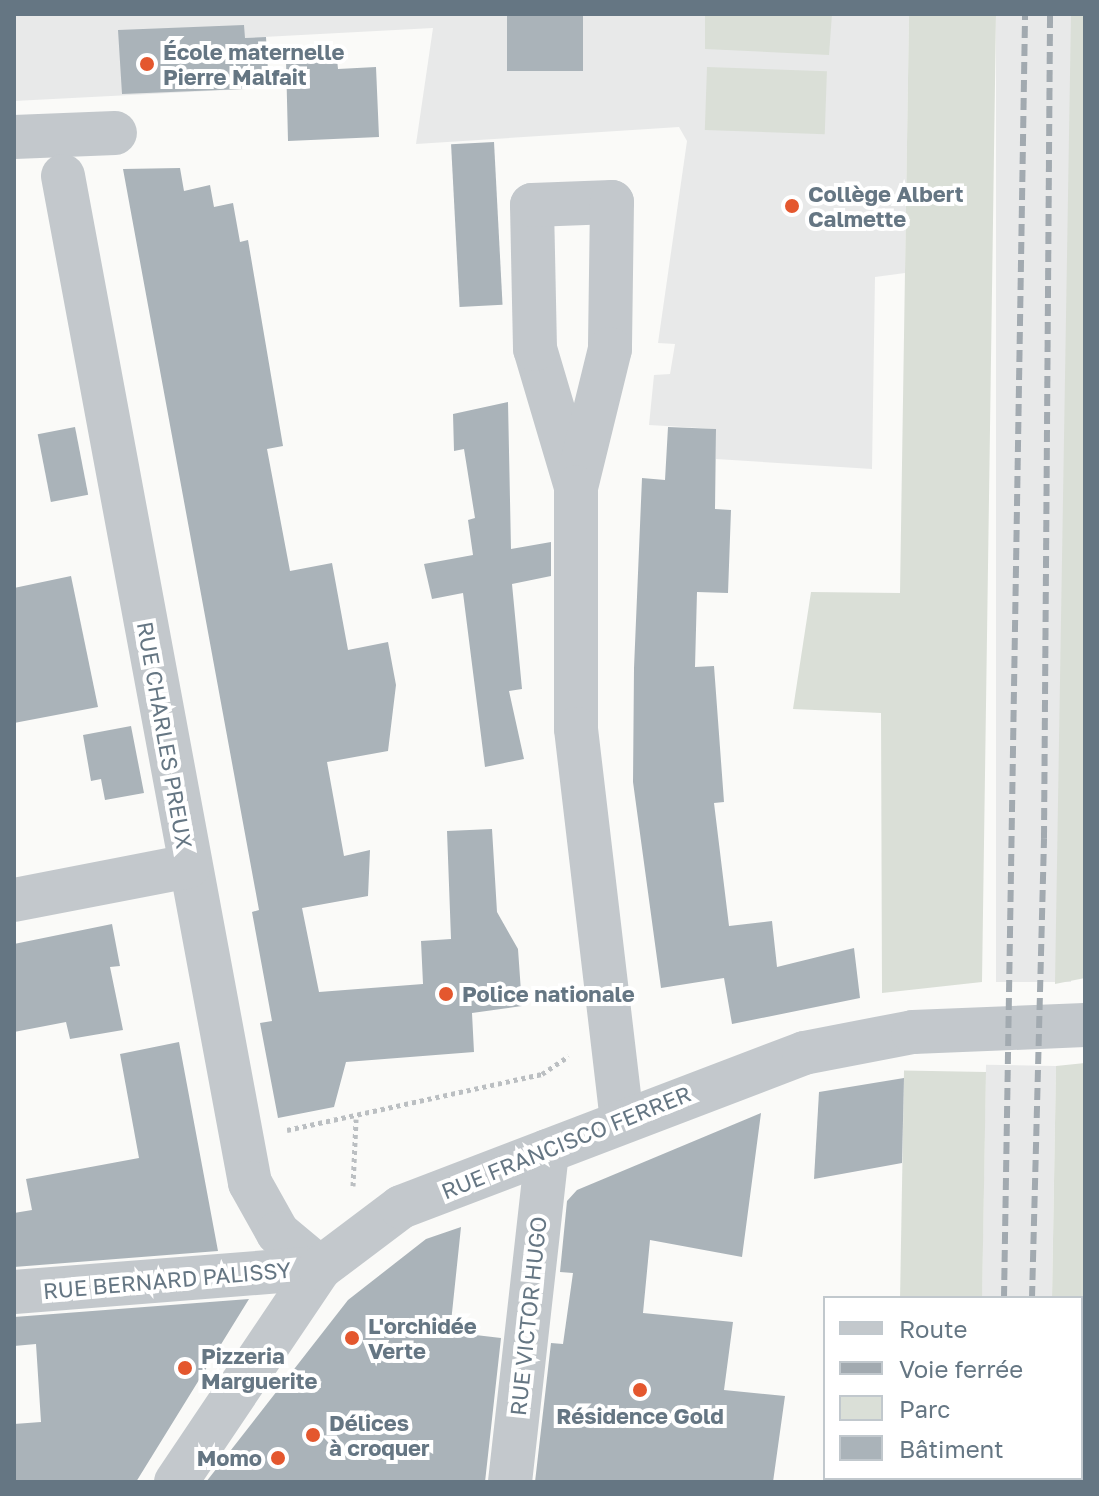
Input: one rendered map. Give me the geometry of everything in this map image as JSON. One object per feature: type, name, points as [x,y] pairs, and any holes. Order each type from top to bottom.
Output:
[{"type":"street","points":[[14,137],[115,133]]},
{"type":"street","name":"RUE CHARLES PREUX","points":[[63,176],[250,1183],[278,1233],[335,1253]]},
{"type":"street","points":[[576,487],[535,349],[532,205],[612,202],[610,349],[576,487],[577,766],[622,1120]]},
{"type":"street","points":[[14,900],[189,866]]},
{"type":"street","name":"RUE FRANCISCO FERRER","points":[[176,1482],[335,1253],[401,1207],[729,1078],[878,1036],[1085,1025]]},
{"type":"street","name":"RUE VICTOR HUGO","points":[[510,1482],[547,1151]]},
{"type":"street","name":"RUE BERNARD PALISSY","points":[[14,1292],[335,1253]]},
{"type":"path","points":[[275,1132],[356,1119],[542,1074],[563,1058],[613,1043]]},
{"type":"path","points":[[335,1253],[356,1119]]},
{"type":"shaded area","name":"Collège Albert Calmette","points":[[14,14],[909,14],[905,273],[875,277],[872,469],[716,459],[716,429],[649,425],[654,375],[670,374],[675,344],[658,343],[687,141],[679,127],[416,144],[433,28],[245,38],[247,89],[14,101]]},
{"type":"shaded area","points":[[996,14],[1071,14],[1071,982],[996,982]]},
{"type":"shaded area","points":[[986,1065],[1056,1066],[1052,1296],[982,1296]]},
{"type":"green space","points":[[705,14],[832,14],[829,55],[705,49]]},
{"type":"green space","points":[[909,14],[996,14],[982,982],[882,993],[881,713],[793,709],[811,592],[900,593]]},
{"type":"green space","points":[[1071,14],[1085,14],[1085,978],[1055,984]]},
{"type":"green space","points":[[707,67],[827,71],[825,134],[705,130]]},
{"type":"green space","points":[[1085,1063],[1085,1482],[1049,1482],[1083,1480],[1083,1296],[1052,1296],[1056,1066]]},
{"type":"green space","points":[[904,1071],[986,1072],[982,1296],[900,1296]]},
{"type":"green space","points":[[878,1480],[981,1480],[981,1482]]},
{"type":"building","points":[[507,14],[583,14],[583,71],[507,71]]},
{"type":"building","points":[[244,25],[245,38],[266,37],[269,88],[122,94],[118,30]]},
{"type":"building","points":[[337,59],[338,69],[376,67],[379,137],[288,141],[286,60]]},
{"type":"building","points":[[494,142],[503,305],[460,307],[451,144]]},
{"type":"building","points":[[180,168],[184,191],[210,185],[214,207],[233,203],[240,242],[248,240],[283,446],[267,449],[290,571],[332,563],[348,650],[388,642],[396,685],[388,751],[327,762],[344,856],[370,850],[368,896],[302,908],[319,992],[423,984],[421,941],[451,939],[447,831],[492,829],[497,912],[518,949],[522,1006],[472,1013],[474,1052],[346,1062],[334,1107],[278,1118],[260,1023],[272,1021],[252,912],[259,910],[123,169]]},
{"type":"building","points":[[508,402],[511,549],[551,542],[551,576],[512,584],[522,689],[509,691],[524,759],[485,767],[463,593],[432,599],[424,564],[473,555],[468,520],[475,518],[464,449],[454,451],[453,414]]},
{"type":"building","points":[[75,427],[88,495],[51,502],[38,434]]},
{"type":"building","points":[[668,427],[716,429],[715,509],[731,510],[728,593],[697,592],[695,667],[714,666],[724,802],[714,803],[729,926],[772,921],[777,967],[854,948],[860,998],[732,1024],[724,978],[661,988],[633,782],[634,668],[642,478],[665,480]]},
{"type":"building","points":[[71,576],[98,707],[14,723],[14,588]]},
{"type":"building","points":[[131,726],[144,793],[105,800],[101,779],[91,781],[83,735]]},
{"type":"building","points":[[112,924],[120,966],[110,967],[123,1030],[70,1039],[66,1022],[14,1032],[14,944]]},
{"type":"building","points":[[179,1042],[218,1251],[14,1267],[14,1213],[32,1210],[26,1179],[139,1158],[120,1054]]},
{"type":"building","points":[[904,1078],[902,1163],[814,1179],[819,1092]]},
{"type":"building","points":[[761,1113],[742,1257],[650,1240],[643,1313],[733,1322],[724,1390],[785,1396],[773,1482],[535,1482],[551,1343],[563,1344],[573,1273],[560,1272],[567,1201],[577,1190]]},
{"type":"building","points":[[461,1227],[450,1332],[501,1338],[485,1482],[206,1482],[348,1300],[426,1239]]},
{"type":"building","points":[[249,1299],[136,1482],[14,1482],[14,1424],[41,1422],[36,1344],[14,1346],[14,1317]]},
{"type":"railway","points":[[1004,1296],[1025,14]]},
{"type":"railway","points":[[1032,1296],[1044,838],[1050,14]]},
{"type":"place","name":"École maternelle Pierre Malfait","points":[[147,64]]},
{"type":"place","name":"Collège Albert Calmette","points":[[792,206]]},
{"type":"place","name":"Police nationale","points":[[446,994]]},
{"type":"place","name":"L'orchidée Verte","points":[[352,1338]]},
{"type":"place","name":"Pizzeria Marguerite","points":[[185,1368]]},
{"type":"place","name":"Résidence Gold","points":[[640,1390]]},
{"type":"place","name":"Délices à croquer","points":[[313,1435]]},
{"type":"place","name":"Momo","points":[[278,1458]]}]
